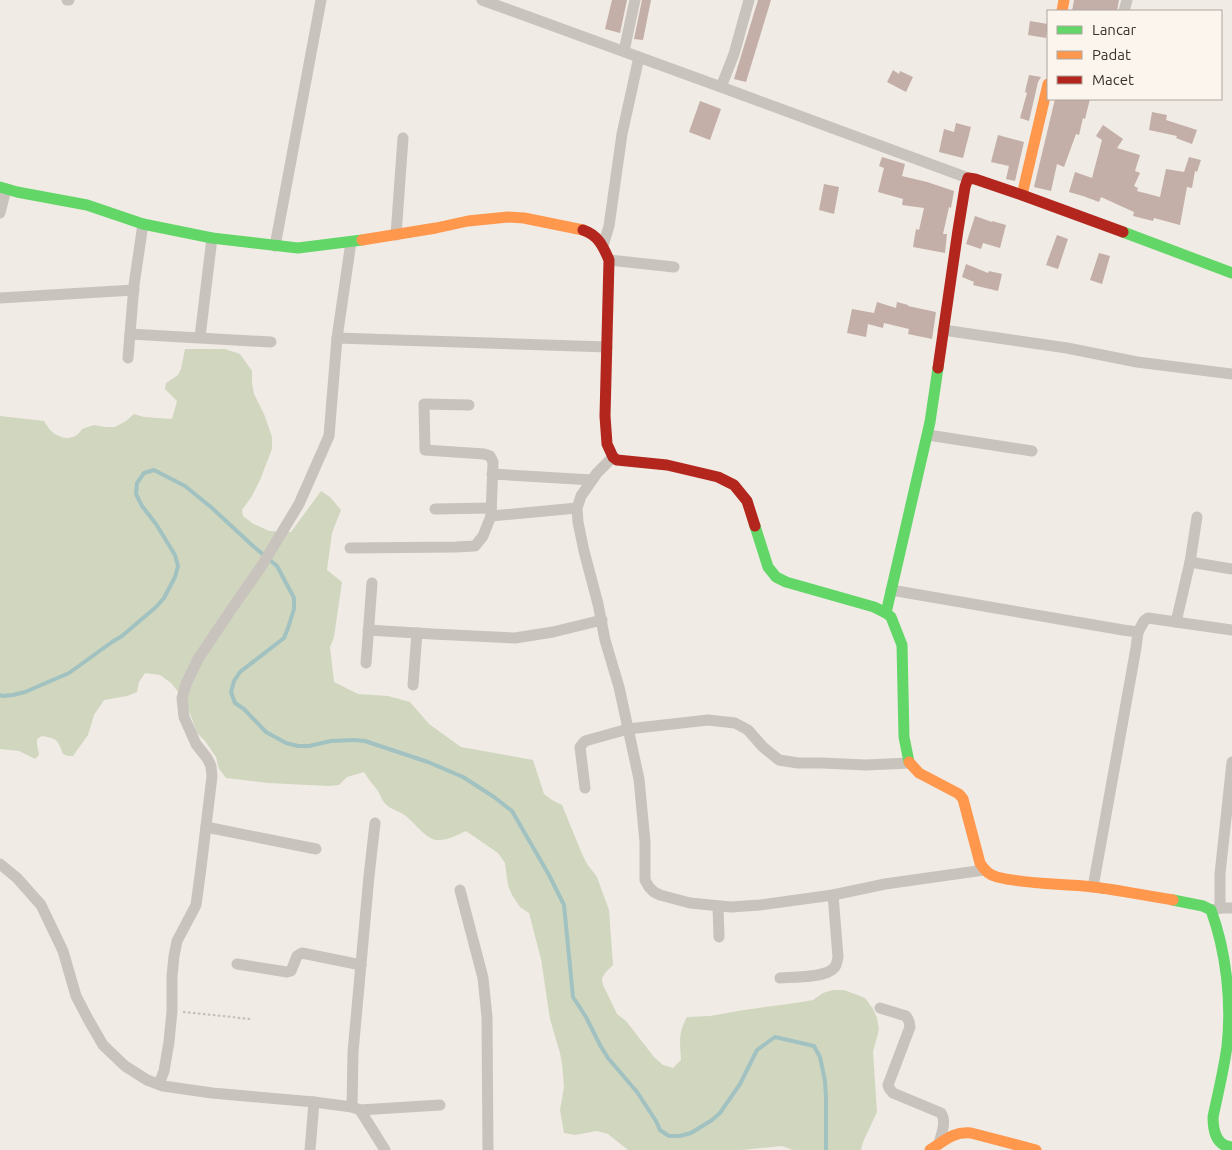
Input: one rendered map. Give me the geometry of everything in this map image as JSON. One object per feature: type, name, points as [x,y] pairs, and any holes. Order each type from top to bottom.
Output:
[{"type":"main road","points":[[1022,195],[1047,88]]},
{"type":"main road","points":[[886,613],[928,435],[965,187],[968,178],[1022,195],[1232,274]]},
{"type":"main road","points":[[3,188],[87,205],[143,224],[212,238],[298,248],[396,235],[468,221],[508,217],[524,218],[591,233],[604,246],[609,260],[605,416],[607,444],[613,457],[617,460],[667,465],[718,477],[734,485],[747,501],[768,567],[776,577],[786,582],[874,607],[891,617],[902,645],[904,737],[909,763],[918,773],[959,794],[963,800],[980,863],[984,870],[990,875],[998,877],[1044,884],[1093,887],[1191,903],[1215,909],[1226,967],[1229,1014],[1227,1044],[1212,1117],[1213,1129],[1217,1139],[1228,1148]]},
{"type":"main road","points":[[934,1147],[955,1134],[962,1132],[1036,1150]]},
{"type":"street","points":[[276,246],[321,0]]},
{"type":"street","points":[[482,0],[968,178]]},
{"type":"street","points":[[624,51],[634,0]]},
{"type":"street","points":[[722,87],[734,54],[749,0]]},
{"type":"street","points":[[604,246],[609,226],[622,134],[639,57]]},
{"type":"street","points":[[396,235],[403,138]]},
{"type":"street","points":[[0,213],[3,188]]},
{"type":"street","points":[[128,358],[134,285],[143,224]]},
{"type":"street","points":[[200,337],[212,238]]},
{"type":"street","points":[[159,1084],[164,1071],[169,1042],[174,956],[177,941],[196,905],[212,776],[211,766],[196,744],[184,717],[182,698],[186,684],[198,659],[261,567],[299,504],[329,436],[336,338],[351,242]]},
{"type":"street","points":[[609,260],[674,267]]},
{"type":"street","points":[[0,298],[134,290]]},
{"type":"street","points":[[943,330],[1067,348],[1137,362],[1232,374]]},
{"type":"street","points":[[130,334],[271,342]]},
{"type":"street","points":[[336,338],[607,347]]},
{"type":"street","points":[[350,548],[456,548],[475,546],[483,536],[491,512],[493,462],[490,456],[425,450],[424,404],[469,405]]},
{"type":"street","points":[[928,435],[1032,451]]},
{"type":"street","points":[[613,457],[597,472],[581,496],[577,508],[578,522],[602,620],[605,640],[619,687],[639,779],[645,842],[645,880],[649,887],[660,895],[690,903],[731,907],[833,895],[884,884],[984,870]]},
{"type":"street","points":[[492,474],[592,480]]},
{"type":"street","points":[[435,509],[491,512],[577,508]]},
{"type":"street","points":[[1176,622],[1190,562],[1196,517]]},
{"type":"street","points":[[1190,562],[1232,569]]},
{"type":"street","points":[[366,663],[372,583]]},
{"type":"street","points":[[891,590],[1138,632]]},
{"type":"street","points":[[1093,887],[1138,632],[1144,621],[1148,618],[1232,630]]},
{"type":"street","points":[[368,630],[515,638],[553,632],[602,620]]},
{"type":"street","points":[[413,684],[417,633]]},
{"type":"street","points":[[585,788],[580,747],[586,741],[628,729],[708,720],[735,723],[748,730],[763,747],[779,760],[798,763],[866,765],[909,763]]},
{"type":"street","points":[[1232,762],[1215,909],[1232,908]]},
{"type":"street","points":[[376,823],[369,876],[353,1052],[356,1108],[385,1150]]},
{"type":"street","points":[[206,827],[316,849]]},
{"type":"street","points":[[0,864],[17,878],[41,905],[63,951],[76,996],[103,1045],[125,1066],[147,1080],[163,1086],[212,1093],[314,1102],[356,1108],[440,1105]]},
{"type":"street","points":[[460,890],[483,978],[487,1017],[488,1150]]},
{"type":"street","points":[[780,978],[825,974],[837,964],[833,895]]},
{"type":"street","points":[[718,906],[719,938]]},
{"type":"street","points":[[237,964],[287,972],[291,971],[297,956],[302,953],[361,965]]},
{"type":"street","points":[[880,1008],[906,1016],[909,1019],[910,1027],[888,1088],[893,1093],[941,1113],[944,1122],[934,1147]]},
{"type":"street","points":[[310,1150],[314,1102]]},
{"type":"path","points":[[172,1011],[251,1019]]},
{"type":"green space","points":[[185,349],[225,349],[240,354],[252,371],[254,394],[264,414],[272,437],[272,449],[260,480],[242,510],[243,516],[252,523],[269,531],[291,532],[321,491],[330,497],[341,510],[332,533],[327,570],[342,582],[334,637],[330,647],[334,682],[358,694],[388,696],[410,702],[429,724],[461,747],[533,760],[544,794],[562,805],[582,854],[597,877],[609,910],[613,965],[602,979],[603,985],[617,1014],[626,1021],[654,1057],[663,1065],[673,1068],[681,1060],[681,1033],[687,1017],[710,1016],[813,1000],[823,993],[833,990],[844,990],[865,998],[873,1009],[879,1029],[873,1052],[877,1112],[861,1150],[793,1150],[782,1146],[742,1150],[628,1150],[608,1134],[597,1131],[575,1135],[564,1133],[560,1110],[564,1087],[562,1064],[550,1019],[541,959],[529,913],[520,907],[512,895],[508,885],[505,863],[498,853],[466,831],[444,840],[436,840],[427,836],[407,817],[390,808],[382,800],[378,791],[364,772],[347,777],[339,785],[329,786],[268,783],[226,778],[219,769],[216,757],[197,733],[185,700],[171,683],[160,675],[145,673],[139,682],[137,692],[127,696],[104,700],[94,715],[88,735],[73,756],[63,754],[54,739],[42,736],[37,739],[39,755],[35,759],[19,751],[0,749],[0,416],[44,421],[55,434],[68,438],[76,436],[82,429],[94,425],[115,427],[134,414],[144,417],[172,419],[177,401],[165,389],[166,383],[178,375]]},
{"type":"building","points":[[612,0],[627,0],[620,33],[605,29]]},
{"type":"building","points":[[642,0],[651,0],[643,40],[634,39]]},
{"type":"building","points":[[758,0],[771,0],[746,82],[734,79]]},
{"type":"building","points":[[1074,0],[1119,0],[1117,10],[1072,10]]},
{"type":"building","points":[[1030,21],[1047,24],[1046,38],[1028,35]]},
{"type":"building","points":[[893,70],[899,74],[900,71],[913,77],[906,92],[887,82]]},
{"type":"building","points":[[1029,75],[1041,77],[1038,82],[1029,121],[1020,118],[1027,93],[1025,92]]},
{"type":"building","points":[[1055,100],[1090,100],[1079,135],[1076,134],[1064,167],[1057,164],[1051,191],[1034,187]]},
{"type":"building","points":[[700,101],[721,109],[710,140],[689,132]]},
{"type":"building","points":[[1152,112],[1167,115],[1166,120],[1197,130],[1192,144],[1176,138],[1177,136],[1149,130]]},
{"type":"building","points":[[956,123],[971,127],[963,158],[939,152],[944,129],[954,132]]},
{"type":"building","points":[[1103,125],[1123,139],[1117,148],[1140,155],[1135,171],[1140,173],[1134,186],[1138,188],[1137,191],[1160,197],[1166,169],[1184,172],[1189,157],[1201,160],[1197,172],[1195,171],[1192,188],[1187,187],[1180,225],[1154,218],[1153,221],[1133,216],[1134,212],[1101,197],[1099,202],[1069,192],[1075,172],[1092,178],[1102,140],[1096,136]]},
{"type":"building","points":[[998,135],[1024,142],[1015,181],[1006,179],[1009,166],[991,162]]},
{"type":"building","points":[[882,157],[905,164],[902,176],[954,191],[943,234],[947,234],[945,253],[913,247],[916,229],[919,230],[924,208],[902,205],[903,199],[878,192],[884,168],[879,166]]},
{"type":"building","points":[[824,184],[839,187],[834,214],[819,210]]},
{"type":"building","points":[[975,216],[1006,225],[1000,248],[983,243],[981,249],[966,244]]},
{"type":"building","points":[[1057,235],[1068,239],[1058,269],[1046,265]]},
{"type":"building","points":[[1099,253],[1110,256],[1102,284],[1090,280]]},
{"type":"building","points":[[966,264],[988,273],[989,271],[1002,274],[998,291],[973,285],[974,282],[962,277]]},
{"type":"building","points":[[877,302],[896,308],[897,302],[936,312],[932,339],[908,334],[909,329],[884,323],[883,328],[868,324],[866,337],[847,333],[852,309],[874,313]]},
{"type":"waterway","points":[[0,695],[13,695],[25,692],[69,673],[122,636],[164,598],[175,577],[178,566],[175,555],[136,494],[137,483],[144,473],[154,470],[185,486],[277,566],[294,598],[294,609],[284,638],[240,672],[234,681],[231,692],[235,703],[244,709],[266,732],[286,743],[309,746],[331,741],[365,741],[428,762],[463,777],[512,811],[564,905],[573,997],[608,1058],[637,1092],[660,1130],[669,1136],[680,1136],[691,1133],[712,1120],[720,1113],[740,1084],[757,1050],[775,1037],[814,1046],[820,1057],[825,1081],[826,1150]]},
{"type":"traffic: fast","points":[[0,187],[87,205],[143,224],[212,238],[298,248],[362,240]]},
{"type":"traffic: fast","points":[[1123,232],[1232,273]]},
{"type":"traffic: fast","points":[[886,613],[930,422],[938,368]]},
{"type":"traffic: fast","points":[[755,526],[768,567],[776,577],[786,582],[874,607],[891,617],[902,645],[904,737],[909,762]]},
{"type":"traffic: fast","points":[[1173,900],[1203,906],[1211,910],[1221,942],[1229,1012],[1226,1055],[1213,1122],[1216,1137],[1219,1141],[1232,1147]]},
{"type":"traffic: slow","points":[[1062,10],[1064,0]]},
{"type":"traffic: slow","points":[[1022,195],[1047,88]]},
{"type":"traffic: slow","points":[[362,240],[468,221],[508,217],[524,218],[583,230]]},
{"type":"traffic: slow","points":[[909,762],[919,773],[959,794],[963,799],[980,863],[992,875],[1021,881],[1093,887],[1173,900]]},
{"type":"traffic: slow","points":[[930,1150],[949,1137],[965,1133],[1036,1150]]},
{"type":"traffic: jam","points":[[938,368],[958,230],[968,178],[1022,195],[1123,232]]},
{"type":"traffic: jam","points":[[583,230],[596,238],[609,260],[605,416],[607,444],[613,457],[617,460],[667,465],[718,477],[734,485],[747,501],[755,526]]}]
